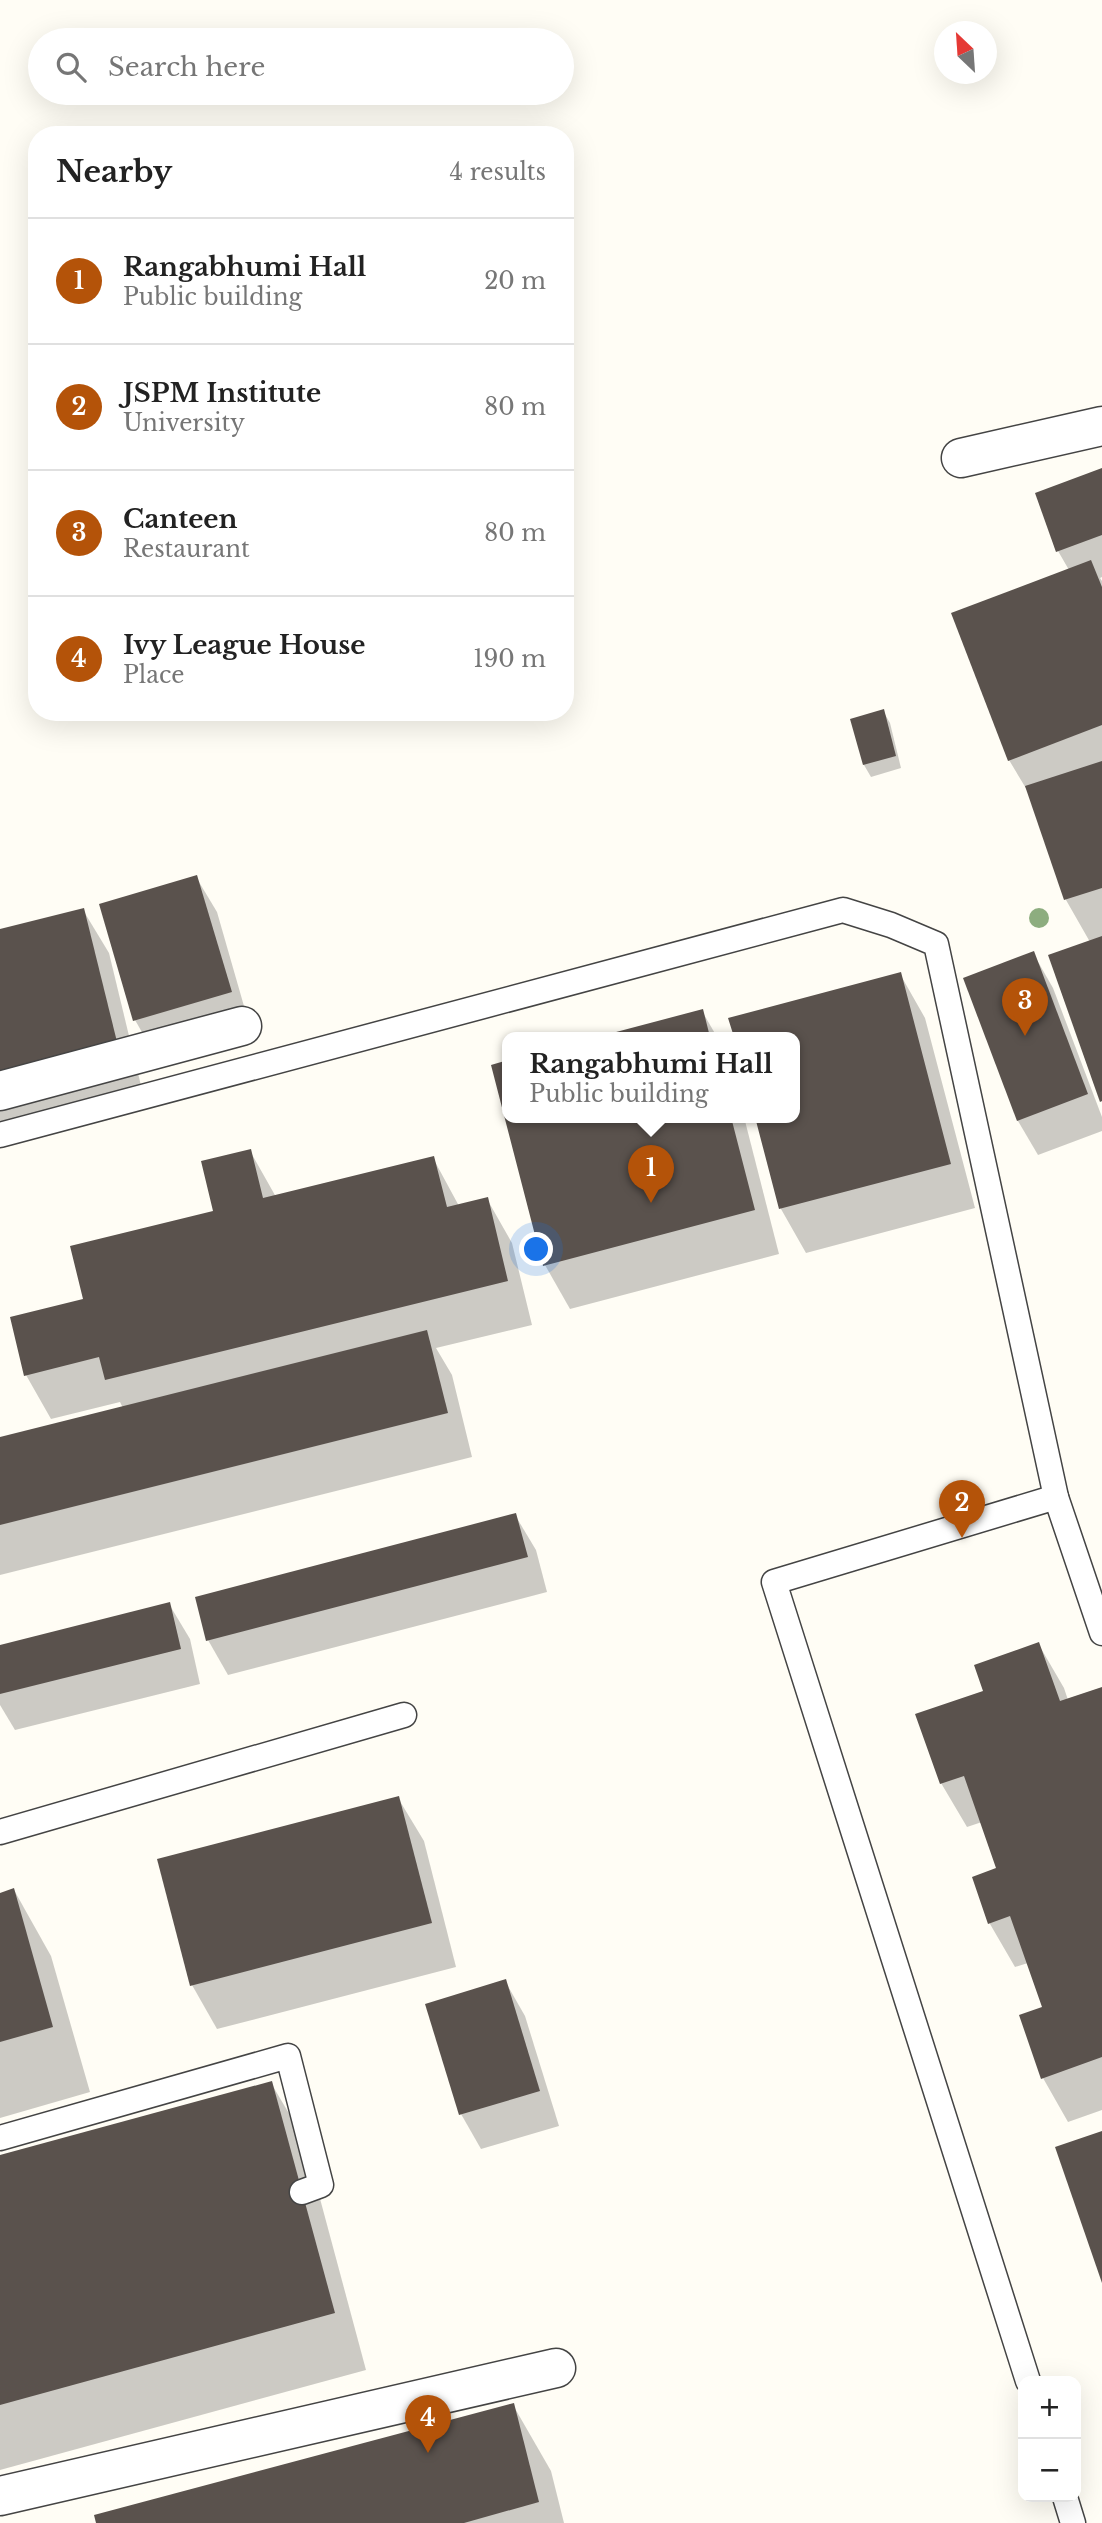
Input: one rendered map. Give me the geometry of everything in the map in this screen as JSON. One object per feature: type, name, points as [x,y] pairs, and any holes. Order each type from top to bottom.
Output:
[{"type":"street","points":[[961,458],[1102,426]]},
{"type":"street","points":[[0,1091],[242,1026]]},
{"type":"street","points":[[0,2496],[556,2368]]},
{"type":"lane","points":[[0,1135],[843,910],[891,925],[936,944],[1056,1497],[1102,1633]]},
{"type":"lane","points":[[1026,2376],[774,1582],[1056,1497]]},
{"type":"lane","points":[[0,1832],[404,1714]]},
{"type":"lane","points":[[0,2138],[288,2056],[321,2185],[302,2192]]},
{"type":"lane","points":[[1067,2502],[1073,2523]]},
{"type":"building","points":[[1102,468],[1102,535],[1056,552],[1035,493]]},
{"type":"building","points":[[1091,560],[1102,587],[1102,725],[1008,761],[951,613]]},
{"type":"building","points":[[884,709],[896,756],[863,765],[850,719]]},
{"type":"building","points":[[1102,761],[1102,888],[1064,900],[1025,786]]},
{"type":"building","points":[[197,875],[232,992],[133,1021],[99,904]]},
{"type":"building","points":[[84,908],[120,1054],[0,1084],[0,929]]},
{"type":"building","points":[[1102,936],[1102,1101],[1100,1102],[1048,955]]},
{"type":"building","points":[[1034,951],[1088,1094],[1017,1121],[963,978]]},
{"type":"building","points":[[901,972],[951,1164],[779,1209],[757,1123],[800,1123],[800,1032],[732,1032],[728,1018]]},
{"type":"building","points":[[703,1009],[709,1032],[616,1032]]},
{"type":"building","points":[[502,1062],[502,1108],[491,1065]]},
{"type":"building","points":[[506,1123],[733,1123],[755,1210],[543,1266]]},
{"type":"building","points":[[251,1149],[263,1198],[434,1156],[447,1207],[488,1197],[508,1281],[105,1380],[99,1357],[24,1376],[10,1317],[83,1299],[70,1246],[213,1211],[201,1161]]},
{"type":"building","points":[[427,1330],[448,1413],[0,1525],[0,1437]]},
{"type":"building","points":[[516,1513],[528,1557],[206,1641],[195,1597]]},
{"type":"building","points":[[170,1602],[181,1649],[0,1694],[0,1645]]},
{"type":"building","points":[[1039,1642],[1060,1701],[1102,1687],[1102,2057],[1041,2079],[1019,2015],[1042,2007],[1010,1916],[988,1924],[972,1877],[996,1868],[964,1776],[940,1784],[915,1714],[983,1691],[974,1665]]},
{"type":"building","points":[[399,1796],[432,1923],[190,1986],[157,1859]]},
{"type":"building","points":[[14,1888],[53,2027],[0,2042],[0,1893]]},
{"type":"building","points":[[506,1979],[540,2091],[459,2115],[425,2004]]},
{"type":"building","points":[[272,2081],[335,2313],[0,2405],[0,2155]]},
{"type":"building","points":[[1102,2131],[1102,2283],[1055,2147]]},
{"type":"building","points":[[514,2403],[539,2502],[464,2523],[96,2523],[94,2515]]},
{"type":"place","name":"Canteen","points":[[1025,1036]]},
{"type":"place","name":"Rangabhumi Hall","points":[[651,1203]]},
{"type":"place","name":"JSPM Institute","points":[[962,1538]]},
{"type":"place","name":"Ivy League House","points":[[428,2453]]}]
